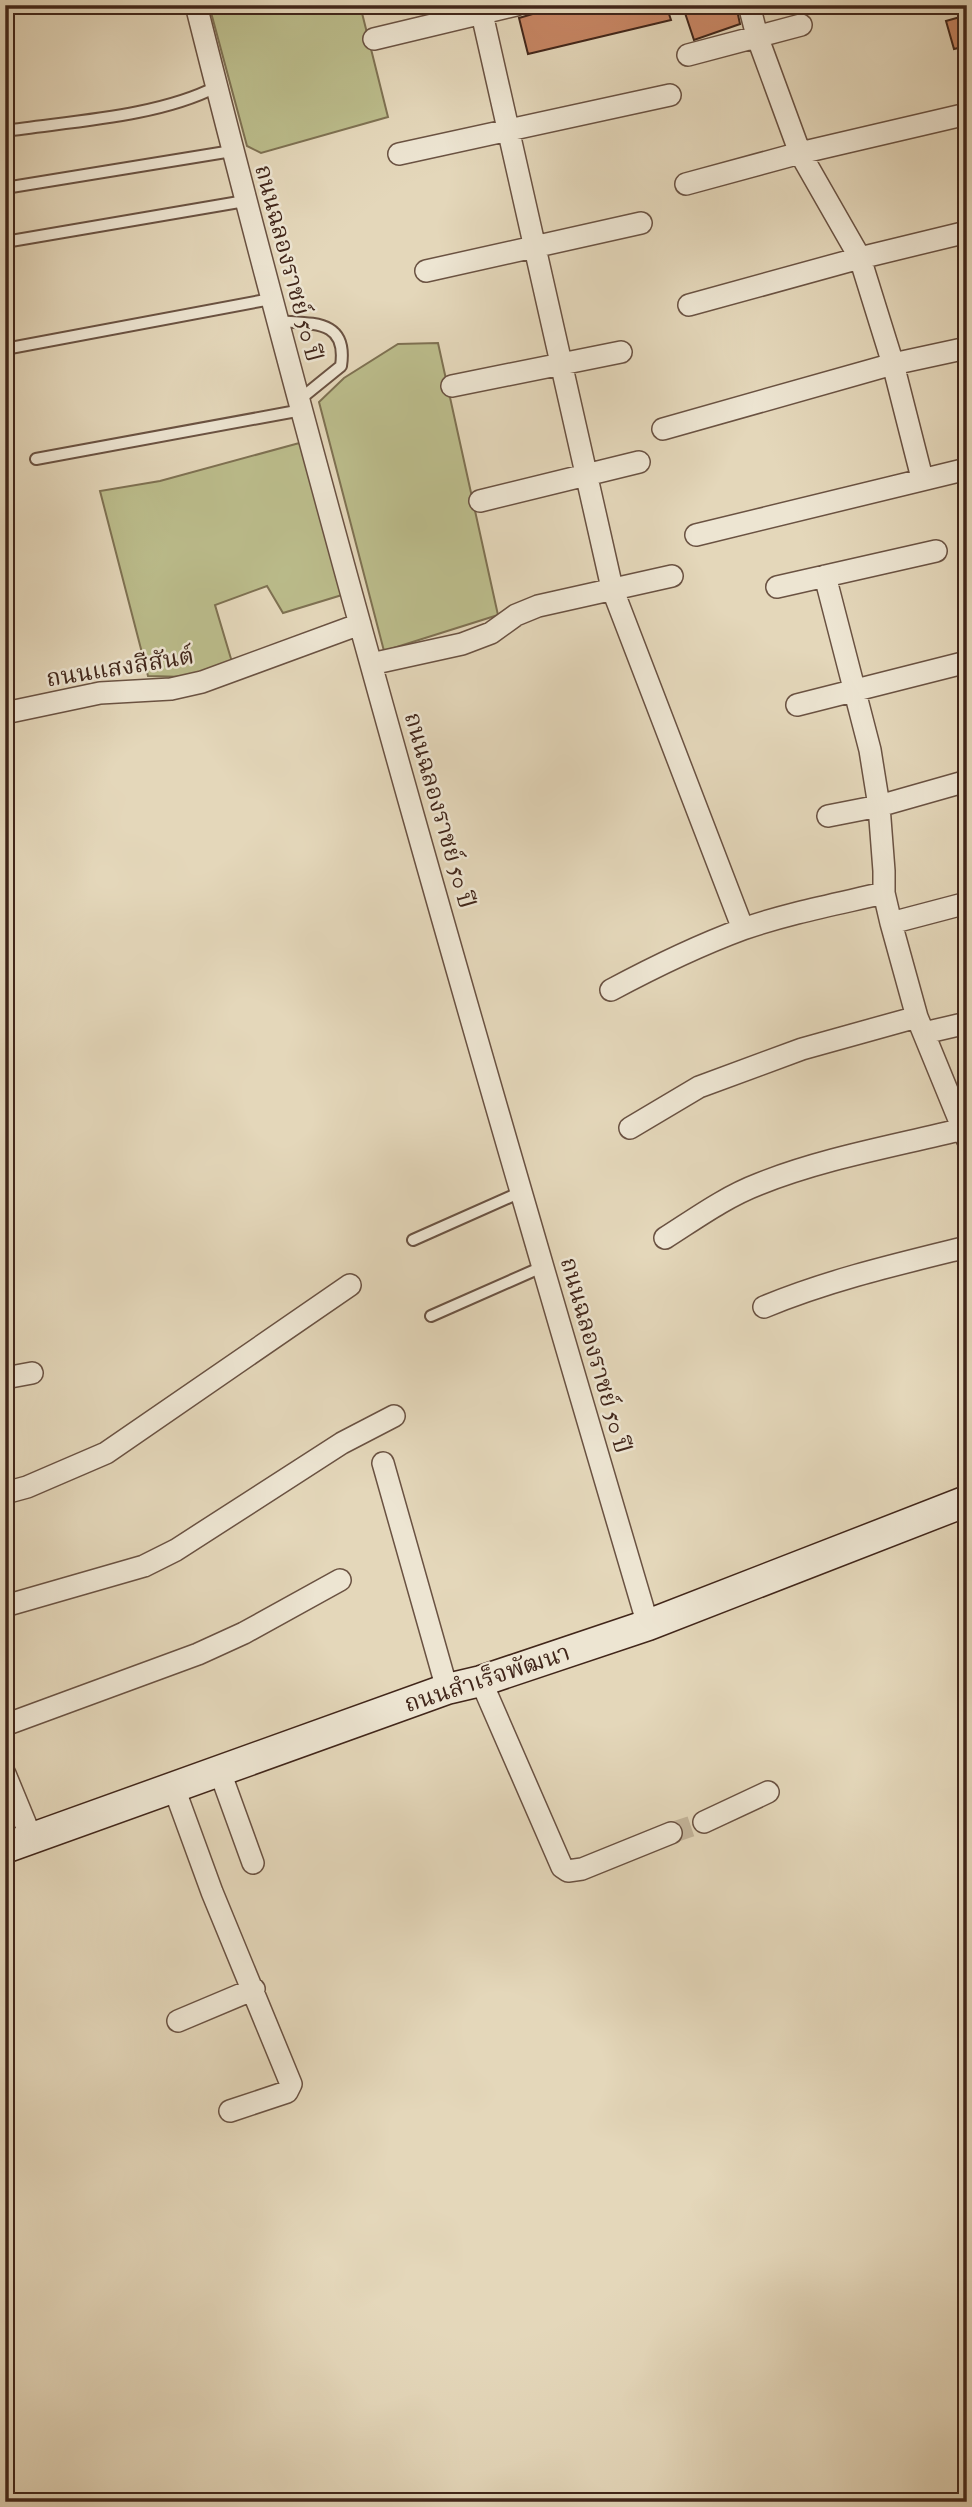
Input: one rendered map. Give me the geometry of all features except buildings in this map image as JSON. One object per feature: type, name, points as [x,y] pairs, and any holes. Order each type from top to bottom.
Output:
[{"type":"street","name":"ถนนฉลองราชย์ 50 ปี","points":[[196,5],[271,299],[371,664],[542,1267],[648,1625]]},
{"type":"street","points":[[374,39],[480,9],[516,5]]},
{"type":"street","points":[[749,5],[757,37],[800,153],[860,258],[893,364],[922,478]]},
{"type":"street","points":[[480,9],[612,588],[743,929]]},
{"type":"street","points":[[688,55],[801,25]]},
{"type":"street","points":[[398,155],[670,96]]},
{"type":"street","points":[[686,184],[800,153],[967,114]]},
{"type":"street","points":[[426,271],[642,223]]},
{"type":"street","points":[[689,305],[967,232]]},
{"type":"street","points":[[663,429],[893,364],[967,348]]},
{"type":"street","points":[[452,386],[621,352]]},
{"type":"street","points":[[480,500],[639,462]]},
{"type":"street","points":[[696,535],[967,469]]},
{"type":"street","points":[[776,587],[936,551]]},
{"type":"street","points":[[371,664],[462,644],[491,632],[516,615],[538,606],[672,576]]},
{"type":"street","points":[[665,1238],[723,1201],[758,1184],[813,1166],[965,1134],[920,1025],[891,923],[884,893],[879,806],[870,750],[825,576]]},
{"type":"street","name":"ถนนแสงสีสันต์","points":[[5,713],[100,694],[171,689],[202,682],[360,624]]},
{"type":"street","points":[[797,705],[967,663]]},
{"type":"street","points":[[828,816],[879,806],[967,781]]},
{"type":"street","points":[[611,990],[651,968],[743,929],[800,912],[884,893]]},
{"type":"street","points":[[891,923],[967,903]]},
{"type":"street","points":[[630,1129],[699,1087],[802,1049],[920,1025],[967,1023]]},
{"type":"street","points":[[764,1307],[844,1279],[967,1247]]},
{"type":"street","points":[[5,1493],[27,1487],[106,1453],[350,1285]]},
{"type":"street","points":[[5,1378],[32,1373]]},
{"type":"street","points":[[5,1606],[144,1566],[176,1550],[341,1443],[394,1416]]},
{"type":"street","points":[[383,1463],[447,1689]]},
{"type":"street","name":"ถนนสำเร็จพัฒนา","points":[[12,1843],[220,1772],[447,1689],[481,1681],[648,1625],[967,1501]]},
{"type":"street","points":[[5,1725],[198,1654],[244,1633],[340,1580]]},
{"type":"street","points":[[481,1681],[562,1867],[568,1871],[582,1869],[671,1833]]},
{"type":"street","points":[[220,1772],[253,1863]]},
{"type":"street","points":[[5,1774],[12,1843]]},
{"type":"street","points":[[174,1788],[212,1892],[291,2084],[287,2092],[230,2111]]},
{"type":"street","points":[[704,1822],[768,1792]]},
{"type":"street","points":[[178,2021],[254,1989]]},
{"type":"lane","points":[[5,131],[155,109],[191,100],[216,87]]},
{"type":"lane","points":[[5,188],[232,151]]},
{"type":"lane","points":[[5,242],[245,201]]},
{"type":"lane","points":[[5,349],[271,299]]},
{"type":"lane","points":[[36,460],[301,405],[341,366],[343,351],[340,337],[331,328],[278,321]]},
{"type":"lane","points":[[413,1240],[522,1192]]},
{"type":"lane","points":[[431,1316],[542,1267]]},
{"type":"green space","points":[[209,5],[360,5],[388,117],[261,153],[247,146]]},
{"type":"green space","points":[[438,343],[498,615],[384,651],[319,402],[344,378],[398,344]]},
{"type":"green space","points":[[303,442],[342,595],[283,613],[267,586],[215,605],[232,662],[187,677],[148,676],[100,491],[160,481]]},
{"type":"tunnel","points":[[671,1833],[704,1822]]}]
